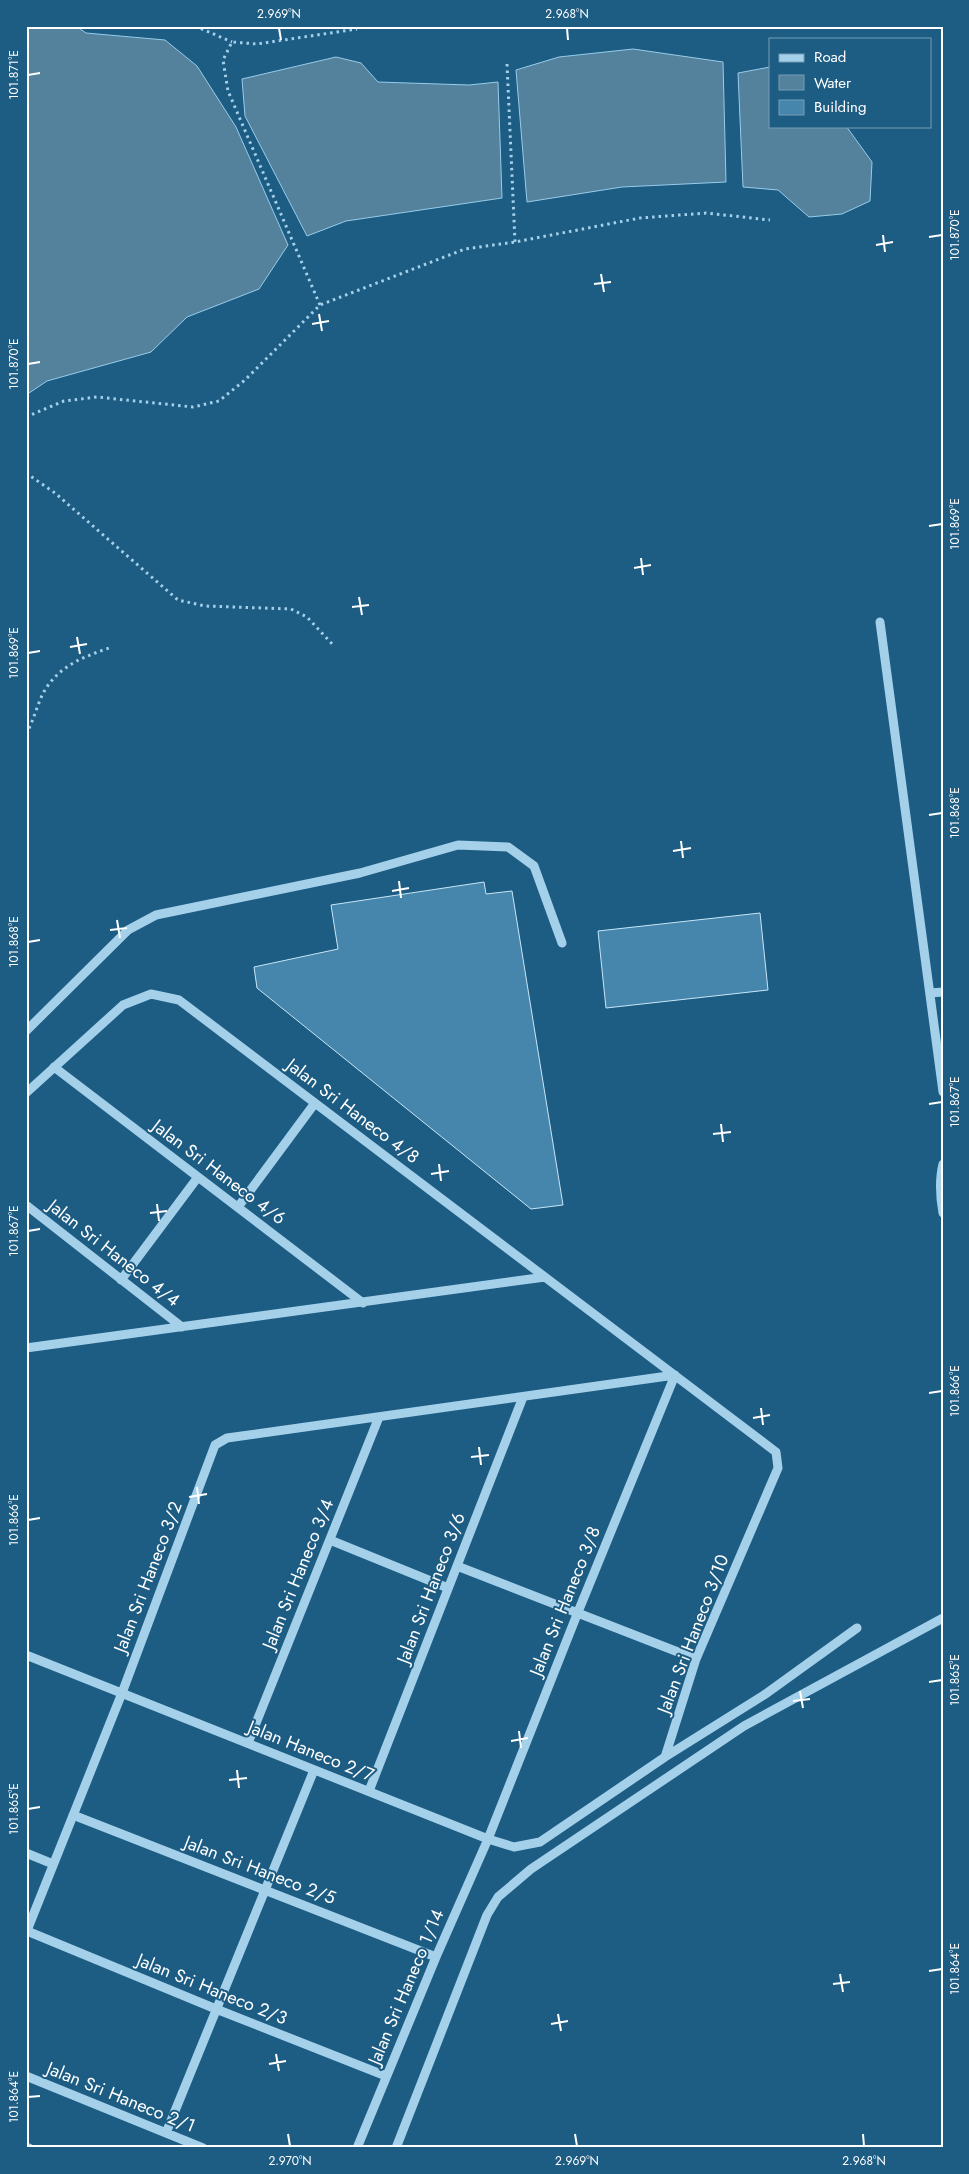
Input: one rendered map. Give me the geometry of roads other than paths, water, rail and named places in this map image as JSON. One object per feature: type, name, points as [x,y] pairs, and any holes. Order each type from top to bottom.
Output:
[{"type":"street","points":[[880,622],[943,1092]]},
{"type":"street","points":[[26,1031],[128,930],[156,916],[360,873],[458,845],[508,847],[534,866],[562,943]]},
{"type":"street","points":[[930,993],[943,992]]},
{"type":"street","name":"Jalan Sri Haneco 4/8","points":[[54,1067],[123,1004],[151,994],[179,1000],[675,1375]]},
{"type":"street","points":[[26,1093],[54,1067]]},
{"type":"street","name":"Jalan Sri Haneco 4/6","points":[[54,1067],[363,1302]]},
{"type":"street","points":[[238,1207],[315,1103]]},
{"type":"street","points":[[943,1164],[940,1174],[940,1200],[943,1213]]},
{"type":"street","points":[[121,1280],[198,1177]]},
{"type":"street","name":"Jalan Sri Haneco 4/4","points":[[26,1205],[182,1327]]},
{"type":"street","points":[[26,1348],[545,1277]]},
{"type":"street","points":[[379,1417],[675,1375]]},
{"type":"street","name":"Jalan Sri Haneco 3/8","points":[[488,1839],[675,1375]]},
{"type":"street","name":"Jalan Sri Haneco 3/10","points":[[665,1757],[696,1659],[778,1468],[776,1452],[675,1375]]},
{"type":"street","name":"Jalan Sri Haneco 3/6","points":[[369,1791],[523,1397]]},
{"type":"street","name":"Jalan Sri Haneco 3/2","points":[[27,1932],[122,1693],[215,1445],[227,1438],[379,1417]]},
{"type":"street","name":"Jalan Sri Haneco 3/4","points":[[248,1743],[379,1417]]},
{"type":"street","points":[[330,1540],[448,1588]]},
{"type":"street","points":[[457,1566],[696,1659]]},
{"type":"street","points":[[396,2148],[487,1915],[498,1897],[530,1869],[744,1726],[943,1618]]},
{"type":"street","points":[[488,1839],[514,1846],[540,1842],[665,1757],[764,1695],[857,1628]]},
{"type":"street","name":"Jalan Haneco 2/7","points":[[26,1655],[488,1839]]},
{"type":"street","points":[[166,2133],[314,1770]]},
{"type":"street","name":"Jalan Sri Haneco 2/5","points":[[73,1815],[436,1957]]},
{"type":"street","name":"Jalan Sri Haneco 1/14","points":[[357,2148],[436,1957],[488,1839]]},
{"type":"street","points":[[26,1853],[53,1864]]},
{"type":"street","name":"Jalan Sri Haneco 2/3","points":[[27,1932],[386,2076]]},
{"type":"street","name":"Jalan Sri Haneco 2/1","points":[[26,2076],[203,2148]]},
{"type":"water","points":[[26,26],[76,26],[86,33],[165,40],[197,66],[236,127],[288,245],[259,289],[187,317],[151,352],[47,381],[26,395]]},
{"type":"water","points":[[633,49],[723,62],[726,182],[622,187],[527,202],[516,70],[559,57]]},
{"type":"water","points":[[336,57],[361,63],[378,82],[469,85],[498,82],[502,198],[346,221],[307,236],[245,116],[242,79]]},
{"type":"water","points":[[769,67],[769,128],[847,128],[872,162],[870,201],[842,214],[809,217],[778,190],[743,187],[738,73]]}]
